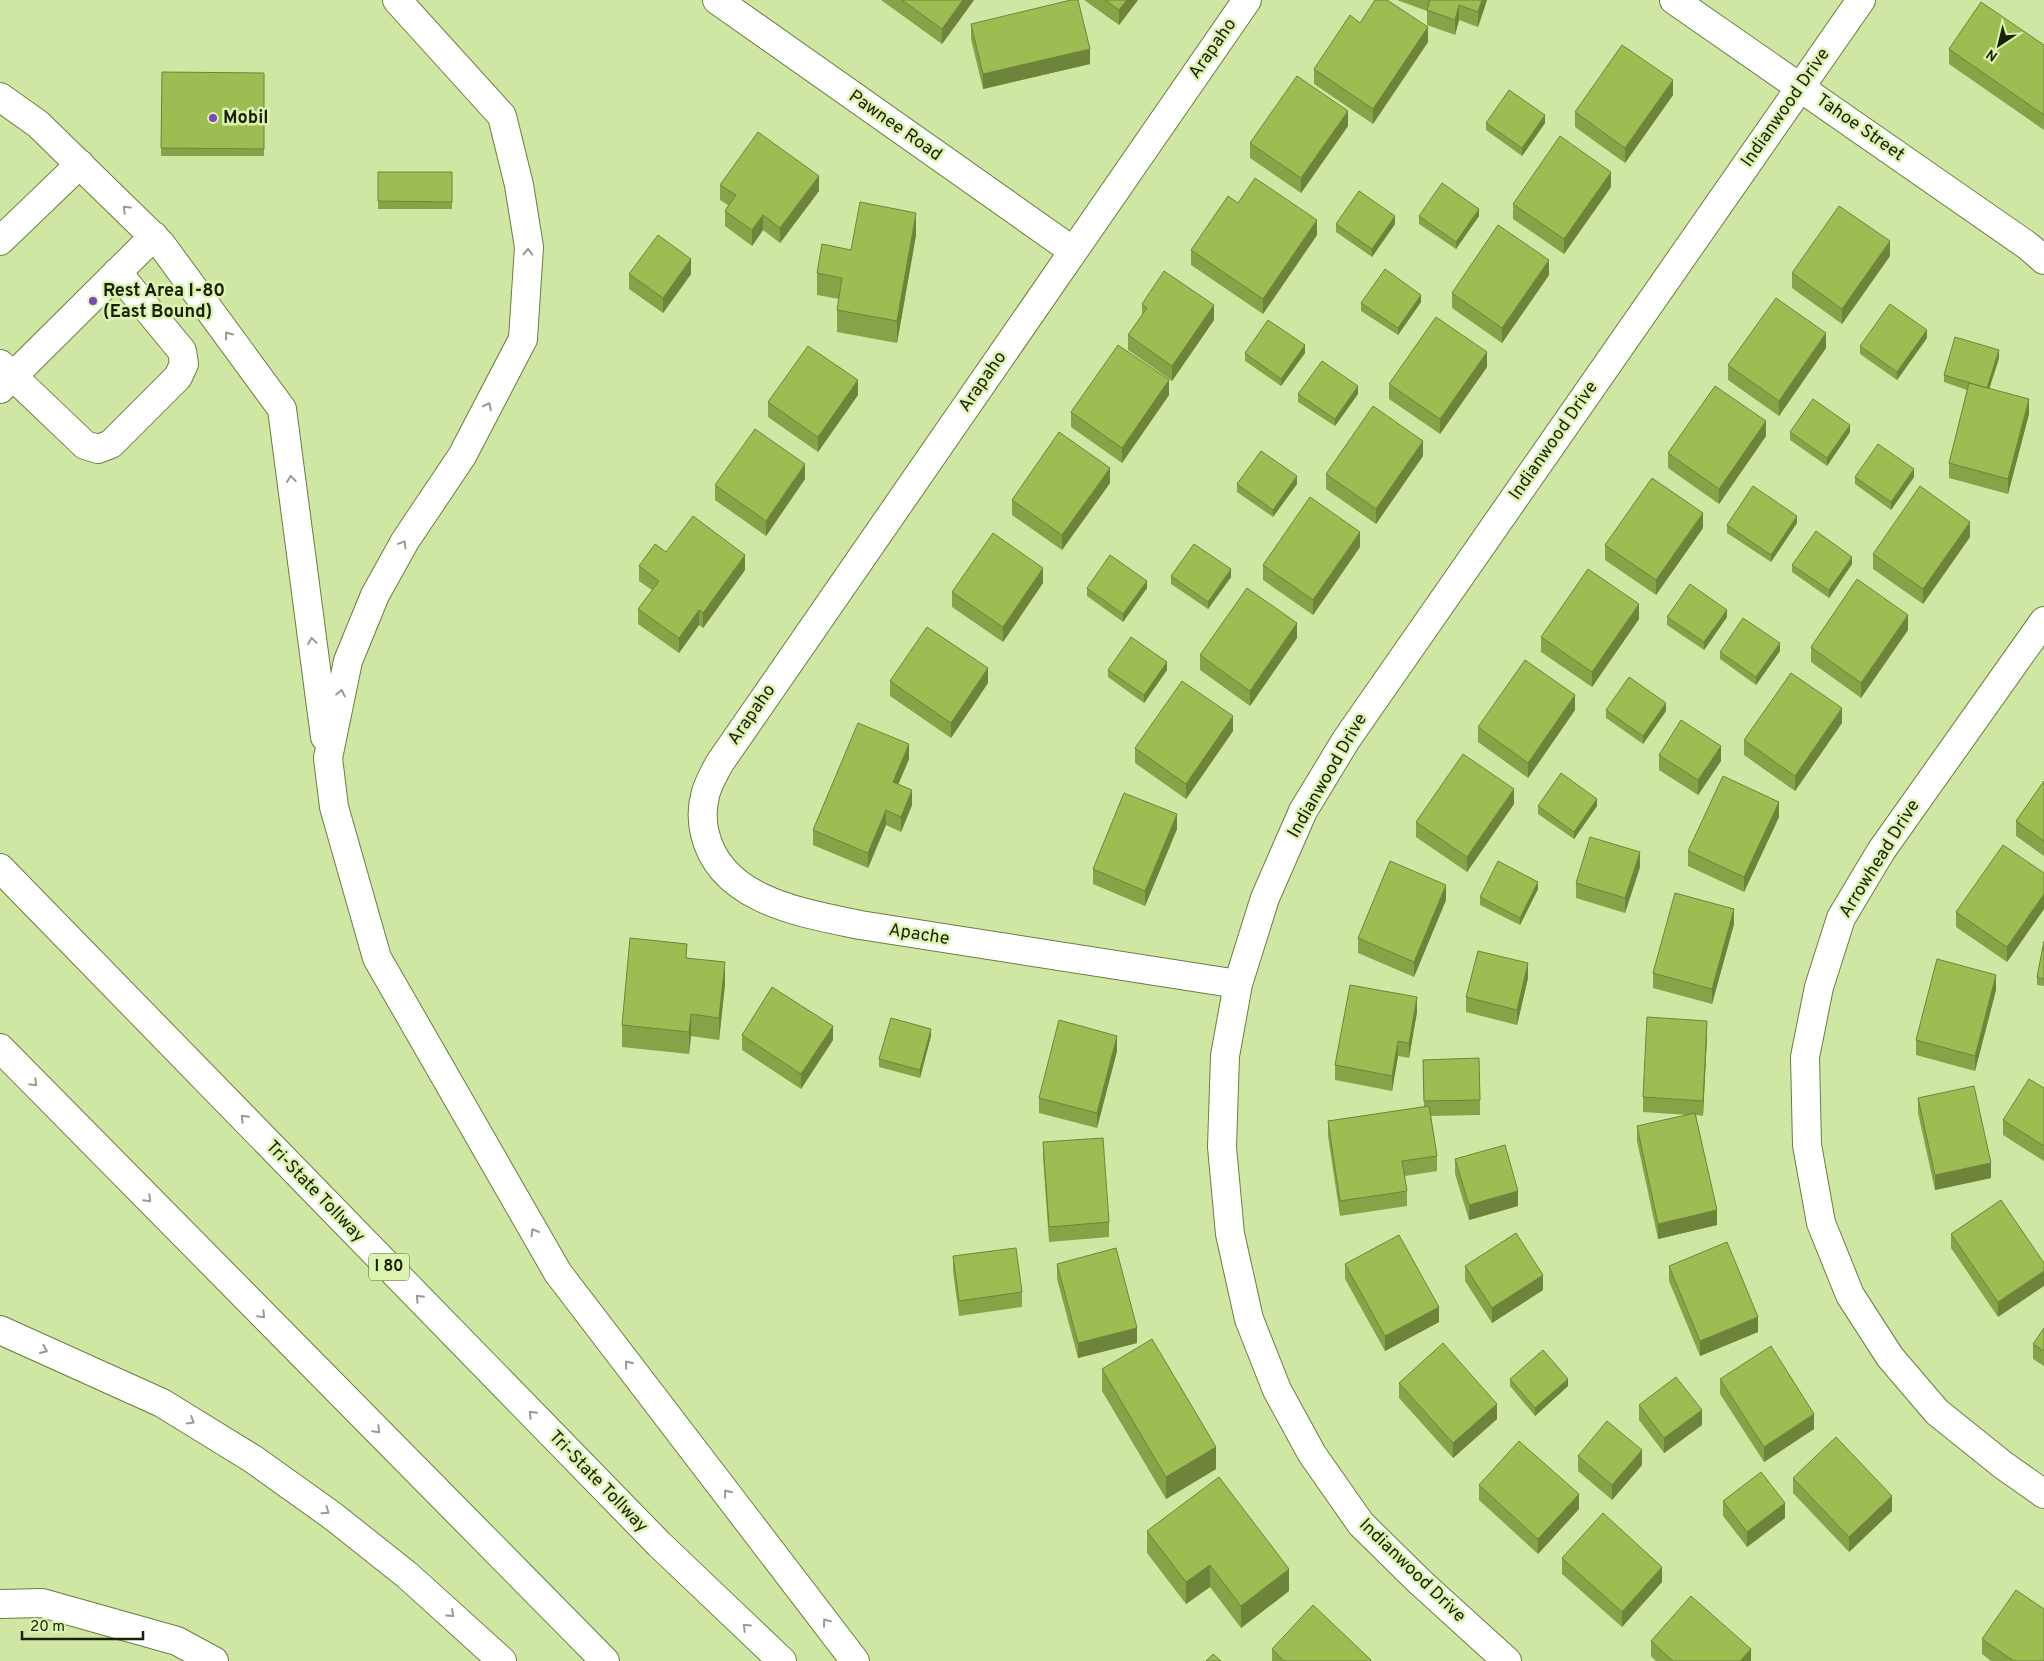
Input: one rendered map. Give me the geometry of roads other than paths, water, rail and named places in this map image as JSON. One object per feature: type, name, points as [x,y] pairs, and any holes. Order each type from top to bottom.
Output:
[{"type":"main road","points":[[328,758],[348,661],[375,595],[405,541],[462,456],[523,339],[529,247],[519,185],[502,116],[397,0]]},
{"type":"main road","name":"Pawnee Road","points":[[717,0],[1073,251]]},
{"type":"main road","name":"Arapaho","points":[[718,764],[1247,0]]},
{"type":"main road","name":"Tahoe Street","points":[[1674,0],[2028,246],[2044,260]]},
{"type":"main road","name":"Indianwood Drive","points":[[1508,1661],[1420,1582],[1361,1524],[1312,1454],[1277,1390],[1249,1319],[1230,1234],[1222,1147],[1225,1056],[1238,984],[1265,898],[1303,811],[1346,740],[1861,0]]},
{"type":"main road","points":[[0,97],[38,124],[154,236],[282,409],[334,807],[377,958],[558,1273],[855,1661]]},
{"type":"main road","points":[[0,241],[80,164]]},
{"type":"main road","points":[[117,272],[182,351],[184,364],[178,377],[111,444],[98,449],[85,445],[4,376],[154,236]]},
{"type":"main road","name":"Arrowhead Drive","points":[[2044,621],[1881,851],[1841,918],[1819,987],[1805,1057],[1807,1145],[1819,1213],[1821,1223],[1850,1296],[1890,1357],[1937,1412],[2003,1465],[2044,1494]]},
{"type":"main road","name":"Apache","points":[[718,764],[705,796],[703,824],[708,848],[725,874],[756,895],[801,913],[860,925],[1238,984]]},
{"type":"main road","name":"Tri-State Tollway","points":[[0,868],[659,1544],[782,1661]]},
{"type":"main road","points":[[0,1048],[606,1661]]},
{"type":"main road","points":[[0,1330],[162,1403],[253,1459],[334,1517],[407,1575],[502,1661]]},
{"type":"main road","points":[[0,1604],[42,1603],[177,1641],[214,1661]]},
{"type":"place","name":"Mobil","points":[[213,118]]},
{"type":"place","name":"Rest Area I-80 (East Bound)","points":[[93,301]]}]
